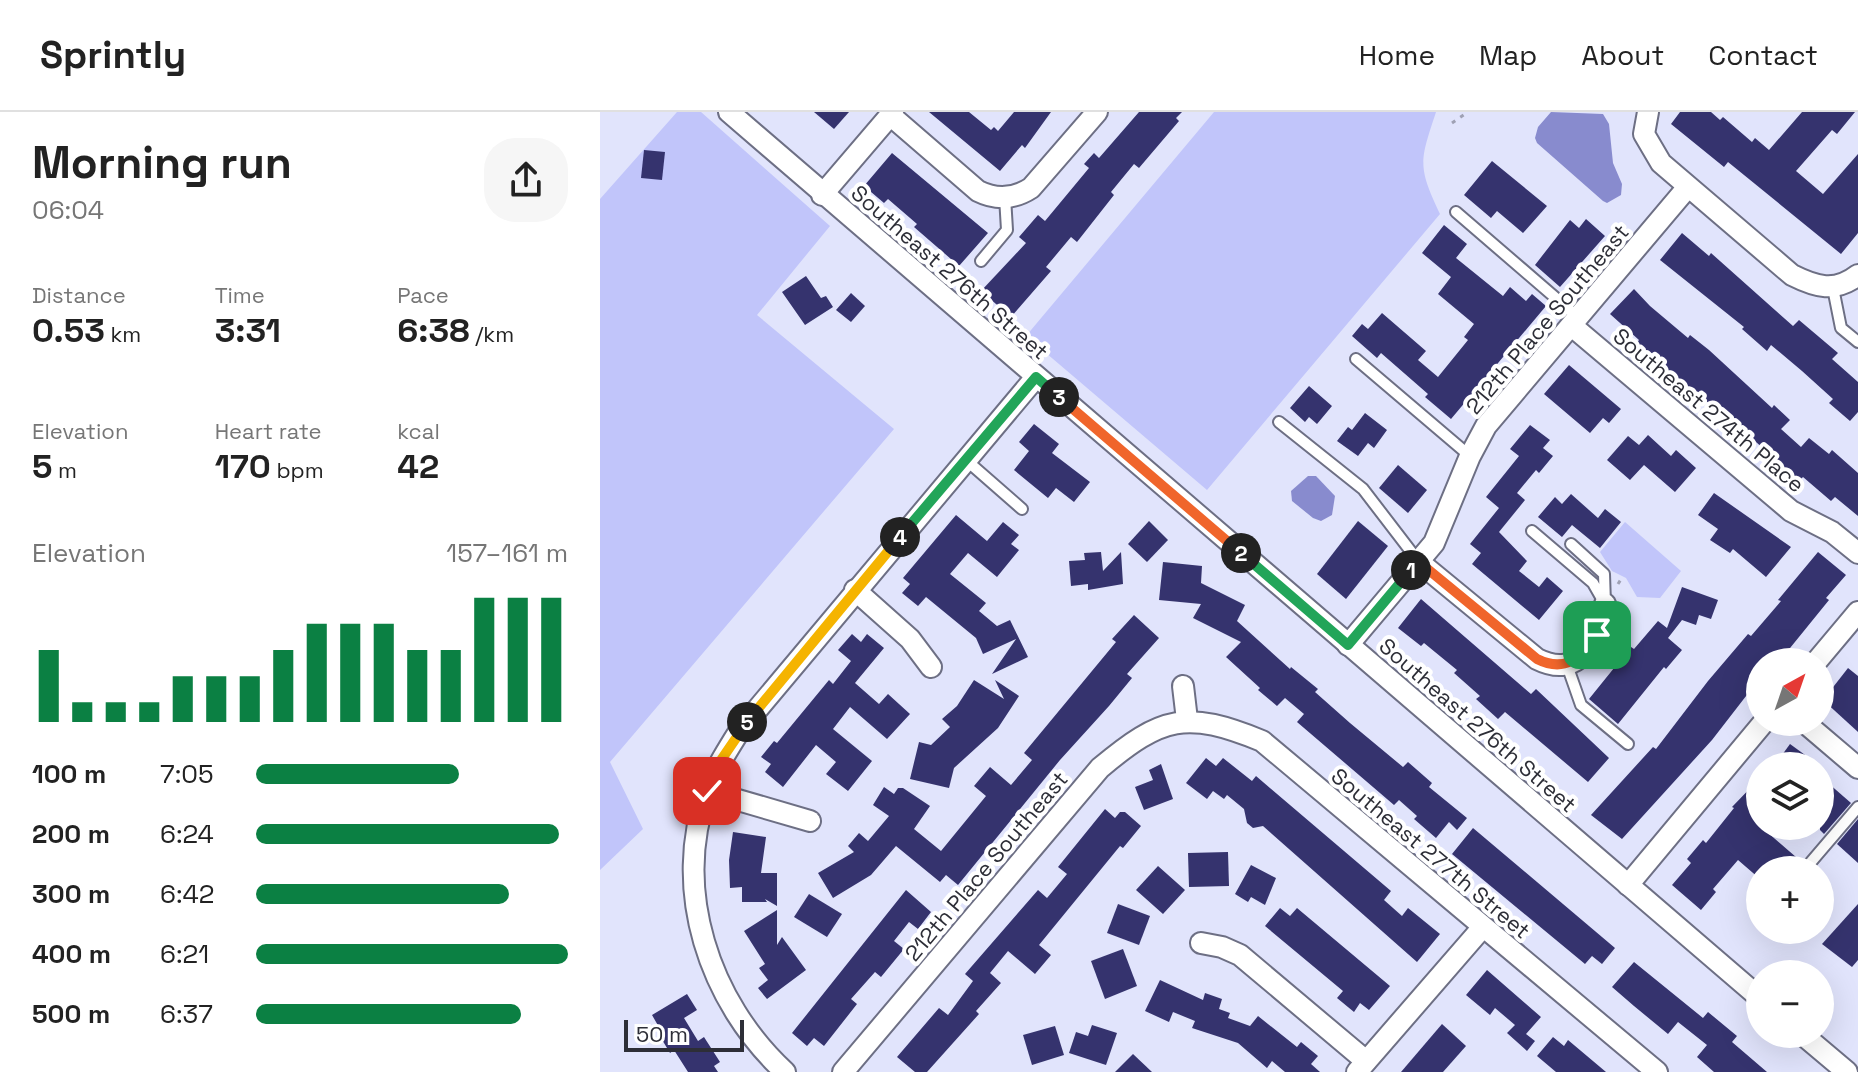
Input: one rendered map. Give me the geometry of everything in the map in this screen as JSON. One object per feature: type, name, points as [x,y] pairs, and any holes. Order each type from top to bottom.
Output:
[{"type":"street","name":"Southeast 276th Street","points":[[729,112],[1746,986]]},
{"type":"street","points":[[822,195],[891,114],[978,191],[1005,197],[1031,188],[1097,112]]},
{"type":"street","points":[[1648,112],[1644,134],[1661,163],[1792,275],[1808,283],[1833,288],[1845,285],[1858,275]]},
{"type":"street","name":"212th Place Southeast","points":[[1348,645],[1419,562],[1443,526],[1470,456],[1486,426],[1687,188]]},
{"type":"street","name":"Southeast 274th Place","points":[[1575,322],[1791,511],[1832,532],[1858,553]]},
{"type":"street","points":[[785,1072],[752,1037],[719,983],[705,951],[696,915],[695,863],[699,824],[707,791],[717,766],[740,730],[1036,377]]},
{"type":"street","points":[[1419,562],[1537,659],[1550,666],[1567,665],[1582,655],[1597,635],[1605,604]]},
{"type":"street","points":[[855,590],[910,639],[931,667]]},
{"type":"street","points":[[1828,648],[1858,612]]},
{"type":"street","points":[[1183,686],[1187,720]]},
{"type":"street","name":"212th Place Southeast","points":[[843,1072],[1100,768],[1147,731],[1187,720]]},
{"type":"street","name":"Southeast 277th Street","points":[[1187,720],[1240,732],[1262,741],[1657,1072]]},
{"type":"street","points":[[1628,885],[1752,736]]},
{"type":"street","points":[[1820,736],[1858,768]]},
{"type":"street","points":[[707,791],[810,821]]},
{"type":"street","points":[[1201,943],[1240,955],[1362,1066],[1482,928]]},
{"type":"street","points":[[1819,1048],[1847,1072]]},
{"type":"lane","points":[[981,261],[1007,230],[1005,197]]},
{"type":"lane","points":[[1456,212],[1575,322]]},
{"type":"lane","points":[[1833,288],[1841,328],[1858,342]]},
{"type":"lane","points":[[1356,359],[1470,456]]},
{"type":"lane","points":[[1279,422],[1363,489],[1419,562]]},
{"type":"lane","points":[[966,460],[1022,509]]},
{"type":"lane","points":[[1532,531],[1593,583],[1605,604]]},
{"type":"lane","points":[[1571,544],[1604,574],[1605,604]]},
{"type":"lane","points":[[1567,665],[1581,705],[1628,744]]},
{"type":"lane","points":[[1816,856],[1858,807]]},
{"type":"path","points":[[1452,123],[1468,112]]},
{"type":"shaded area","points":[[677,112],[701,112],[830,226],[757,315],[894,429],[610,762],[643,829],[600,870],[600,199]]},
{"type":"shaded area","points":[[1214,112],[1436,112],[1423,163],[1427,185],[1440,214],[1207,490],[1026,336]]},
{"type":"shaded area","points":[[1551,112],[1603,114],[1609,124],[1613,163],[1622,184],[1621,195],[1607,203],[1603,201],[1537,143],[1538,127]]},
{"type":"shaded area","points":[[1308,476],[1316,476],[1335,496],[1332,515],[1321,521],[1292,501],[1291,491]]},
{"type":"shaded area","points":[[1625,522],[1681,571],[1660,598],[1637,597],[1626,578],[1612,571],[1600,552]]},
{"type":"building","points":[[814,112],[849,112],[834,129]]},
{"type":"building","points":[[929,112],[969,112],[991,130],[994,127],[998,131],[1014,112],[1051,112],[1025,148],[1022,145],[1000,171]]},
{"type":"building","points":[[1139,112],[1182,112],[1176,118],[1179,121],[1139,168],[1134,164],[1111,192],[1114,195],[1077,242],[1071,237],[1046,267],[1051,271],[1011,317],[981,291],[1026,243],[1019,237],[1038,215],[1045,221],[1089,168],[1084,164],[1094,153],[1099,158]]},
{"type":"building","points":[[1680,112],[1711,112],[1720,120],[1723,117],[1752,142],[1755,138],[1769,150],[1802,112],[1855,112],[1837,134],[1832,130],[1796,171],[1823,194],[1858,154],[1858,233],[1841,254],[1728,162],[1724,167],[1671,124]]},
{"type":"building","points":[[644,150],[665,152],[662,180],[641,178]]},
{"type":"building","points":[[892,153],[988,233],[959,266],[914,227],[917,224],[888,199],[884,203],[864,186]]},
{"type":"building","points":[[1492,161],[1547,206],[1523,233],[1497,211],[1491,218],[1464,195]]},
{"type":"building","points":[[1586,219],[1605,236],[1560,287],[1535,265],[1570,220],[1579,228]]},
{"type":"building","points":[[1444,225],[1467,244],[1456,258],[1503,296],[1510,287],[1526,301],[1532,294],[1546,306],[1451,419],[1425,397],[1428,394],[1381,353],[1377,358],[1352,336],[1362,324],[1368,329],[1382,313],[1426,351],[1418,360],[1438,377],[1468,340],[1464,337],[1474,324],[1438,294],[1451,277],[1422,253]]},
{"type":"building","points":[[1682,233],[1709,256],[1711,253],[1793,326],[1799,320],[1838,353],[1832,359],[1858,382],[1858,412],[1850,421],[1829,403],[1833,399],[1802,371],[1771,345],[1767,351],[1742,329],[1744,327],[1660,260]]},
{"type":"building","points":[[806,276],[821,298],[826,296],[833,307],[805,325],[782,292]]},
{"type":"building","points":[[1634,289],[1688,338],[1690,335],[1709,350],[1772,408],[1774,405],[1790,420],[1781,429],[1801,447],[1809,438],[1829,454],[1832,450],[1858,473],[1858,516],[1835,497],[1831,501],[1803,477],[1799,481],[1745,432],[1635,345],[1639,340],[1610,314]]},
{"type":"building","points":[[851,293],[865,306],[851,322],[836,310]]},
{"type":"building","points":[[1569,365],[1621,409],[1609,423],[1603,418],[1590,433],[1544,394]]},
{"type":"building","points":[[1309,386],[1332,406],[1317,424],[1309,417],[1305,422],[1290,408]]},
{"type":"building","points":[[1365,413],[1387,430],[1374,448],[1368,443],[1358,456],[1337,441],[1348,427],[1352,430]]},
{"type":"building","points":[[1034,424],[1059,444],[1052,453],[1090,482],[1074,502],[1056,488],[1048,498],[1014,470],[1029,451],[1019,442]]},
{"type":"building","points":[[1530,425],[1550,440],[1543,448],[1553,456],[1539,473],[1536,470],[1517,493],[1525,500],[1499,532],[1527,561],[1519,571],[1539,587],[1547,577],[1563,591],[1539,620],[1472,564],[1481,553],[1470,544],[1499,508],[1486,497],[1519,456],[1510,449]]},
{"type":"building","points":[[1648,435],[1671,456],[1676,450],[1696,468],[1675,492],[1644,465],[1630,480],[1607,460],[1628,436],[1639,445]]},
{"type":"building","points":[[1398,465],[1427,490],[1408,513],[1379,488]]},
{"type":"building","points":[[1714,493],[1791,547],[1766,577],[1733,549],[1730,553],[1710,540],[1718,529],[1698,515]]},
{"type":"building","points":[[1571,494],[1598,518],[1605,509],[1621,522],[1600,548],[1572,525],[1562,537],[1538,517],[1555,497],[1562,504]]},
{"type":"building","points":[[956,515],[987,541],[1003,522],[1019,535],[1011,544],[1019,550],[997,577],[968,553],[950,574],[986,603],[979,611],[997,626],[1010,620],[1028,657],[992,674],[1016,639],[983,654],[976,638],[926,597],[918,606],[902,593],[910,584],[903,578]]},
{"type":"building","points":[[1149,521],[1168,540],[1147,562],[1128,544]]},
{"type":"building","points":[[1358,521],[1388,546],[1346,599],[1317,574]]},
{"type":"building","points":[[1101,552],[1103,571],[1121,552],[1123,584],[1088,590],[1088,584],[1071,586],[1069,561],[1085,560],[1084,553]]},
{"type":"building","points":[[1818,552],[1846,575],[1790,648],[1746,648],[1746,696],[1712,740],[1622,839],[1591,815],[1653,747],[1656,749],[1708,681],[1781,601],[1778,600]]},
{"type":"building","points":[[1163,562],[1202,566],[1201,583],[1245,605],[1237,621],[1290,669],[1318,689],[1315,692],[1350,723],[1403,767],[1408,762],[1432,783],[1429,787],[1467,818],[1457,830],[1449,822],[1436,838],[1414,819],[1417,816],[1399,800],[1394,805],[1297,722],[1304,714],[1285,698],[1277,706],[1258,690],[1260,688],[1226,657],[1241,642],[1193,618],[1201,604],[1159,600]]},
{"type":"building","points":[[1682,587],[1718,600],[1711,619],[1699,615],[1696,625],[1682,620],[1668,638],[1682,650],[1666,669],[1664,667],[1618,724],[1589,699],[1631,647],[1634,649],[1658,621],[1667,628]]},
{"type":"building","points":[[1421,599],[1531,694],[1536,689],[1609,758],[1588,782],[1505,712],[1498,719],[1476,699],[1480,696],[1454,673],[1457,670],[1424,643],[1421,646],[1398,628]]},
{"type":"building","points":[[1134,615],[1159,638],[1127,674],[1132,678],[958,885],[946,875],[940,882],[896,846],[871,875],[833,898],[818,873],[854,852],[848,846],[859,833],[868,841],[889,816],[873,805],[884,787],[894,794],[898,788],[903,788],[930,806],[914,829],[941,851],[986,796],[974,786],[990,767],[1011,785],[1032,760],[1024,753],[1116,642],[1112,639]]},
{"type":"building","points":[[852,634],[861,642],[867,634],[884,648],[855,683],[879,704],[888,694],[910,714],[887,739],[850,707],[833,729],[872,761],[848,791],[826,774],[836,762],[816,745],[783,787],[765,772],[771,764],[761,757],[774,741],[777,743],[829,680],[833,684],[851,661],[838,650]]},
{"type":"building","points":[[1848,668],[1858,676],[1858,732],[1834,710],[1834,686]]},
{"type":"building","points":[[974,680],[1004,699],[995,680],[1019,696],[998,728],[954,768],[949,788],[910,779],[919,742],[931,745],[950,727],[942,719],[957,706]]},
{"type":"building","points":[[1790,744],[1801,752],[1784,752]]},
{"type":"building","points":[[1206,758],[1216,766],[1223,758],[1252,781],[1256,776],[1391,891],[1384,900],[1402,916],[1408,908],[1440,934],[1417,962],[1263,826],[1253,828],[1247,823],[1244,809],[1227,795],[1224,799],[1213,791],[1207,799],[1186,783]]},
{"type":"building","points":[[1161,764],[1173,799],[1144,810],[1135,787],[1153,780],[1149,770]]},
{"type":"building","points":[[1834,788],[1851,803],[1834,823]]},
{"type":"building","points":[[1746,792],[1746,840],[1776,840],[1795,856],[1746,856],[1746,867],[1738,860],[1713,889],[1716,892],[1701,910],[1672,885],[1691,863],[1687,859],[1703,840],[1706,843]]},
{"type":"building","points":[[1105,809],[1115,818],[1120,812],[1125,812],[1141,826],[1123,848],[1120,846],[1039,945],[1051,955],[1035,974],[1008,951],[990,973],[1001,983],[976,1011],[979,1014],[927,1072],[915,1072],[897,1057],[939,1008],[948,1015],[973,981],[965,974],[1038,890],[1047,898],[1067,874],[1058,867]]},
{"type":"building","points":[[1858,819],[1858,863],[1837,844]]},
{"type":"building","points":[[1473,828],[1615,948],[1602,964],[1592,956],[1585,964],[1452,854]]},
{"type":"building","points":[[733,832],[766,837],[761,873],[777,873],[777,906],[765,899],[767,902],[742,902],[742,887],[730,888],[729,860]]},
{"type":"building","points":[[1228,852],[1229,886],[1189,887],[1188,853]]},
{"type":"building","points":[[1251,865],[1276,878],[1265,905],[1251,897],[1248,902],[1235,894]]},
{"type":"building","points":[[1158,866],[1185,890],[1163,914],[1136,890]]},
{"type":"building","points":[[906,890],[931,912],[918,929],[909,922],[894,941],[904,949],[881,977],[875,972],[851,999],[857,1004],[824,1046],[814,1038],[807,1046],[792,1033]]},
{"type":"building","points":[[809,894],[842,914],[827,937],[794,917]]},
{"type":"building","points":[[1118,904],[1150,916],[1139,945],[1107,933]]},
{"type":"building","points":[[1858,904],[1858,960],[1852,967],[1822,944],[1834,944],[1834,931]]},
{"type":"building","points":[[1280,908],[1290,916],[1297,908],[1390,986],[1369,1010],[1360,1003],[1354,1012],[1337,998],[1343,991],[1265,926]]},
{"type":"building","points":[[777,910],[777,945],[782,937],[806,970],[767,999],[758,988],[768,980],[759,968],[765,964],[744,931]]},
{"type":"building","points":[[1123,949],[1137,986],[1105,999],[1091,961]]},
{"type":"building","points":[[1634,962],[1703,1018],[1708,1012],[1737,1036],[1732,1042],[1767,1072],[1714,1072],[1697,1057],[1707,1045],[1678,1022],[1668,1034],[1634,1006],[1612,987]]},
{"type":"building","points":[[1487,970],[1541,1017],[1526,1034],[1535,1041],[1527,1051],[1507,1033],[1515,1025],[1495,1008],[1490,1015],[1466,995]]},
{"type":"building","points":[[1160,980],[1203,1000],[1205,993],[1222,999],[1219,1009],[1230,1013],[1228,1018],[1250,1026],[1258,1016],[1297,1047],[1301,1042],[1318,1056],[1311,1064],[1320,1072],[1285,1072],[1272,1061],[1267,1068],[1238,1043],[1192,1028],[1195,1021],[1173,1012],[1169,1022],[1145,1011]]},
{"type":"building","points":[[687,994],[697,1010],[684,1018],[698,1041],[704,1037],[720,1062],[714,1066],[718,1072],[688,1072],[674,1050],[670,1053],[661,1038],[664,1036],[652,1015]]},
{"type":"building","points":[[1442,1024],[1466,1046],[1443,1072],[1401,1072]]},
{"type":"building","points":[[1092,1025],[1117,1033],[1106,1065],[1069,1053],[1076,1032],[1088,1036]]},
{"type":"building","points":[[1055,1026],[1064,1055],[1032,1065],[1023,1035]]},
{"type":"building","points":[[1553,1037],[1564,1046],[1568,1040],[1606,1072],[1556,1072],[1537,1056]]},
{"type":"building","points":[[1133,1054],[1152,1072],[1115,1072]]},
{"type":"route","points":[[707,791],[717,766],[740,730],[1036,377],[1348,645],[1419,562],[1537,659],[1550,666],[1567,665],[1582,655],[1597,635]]}]
